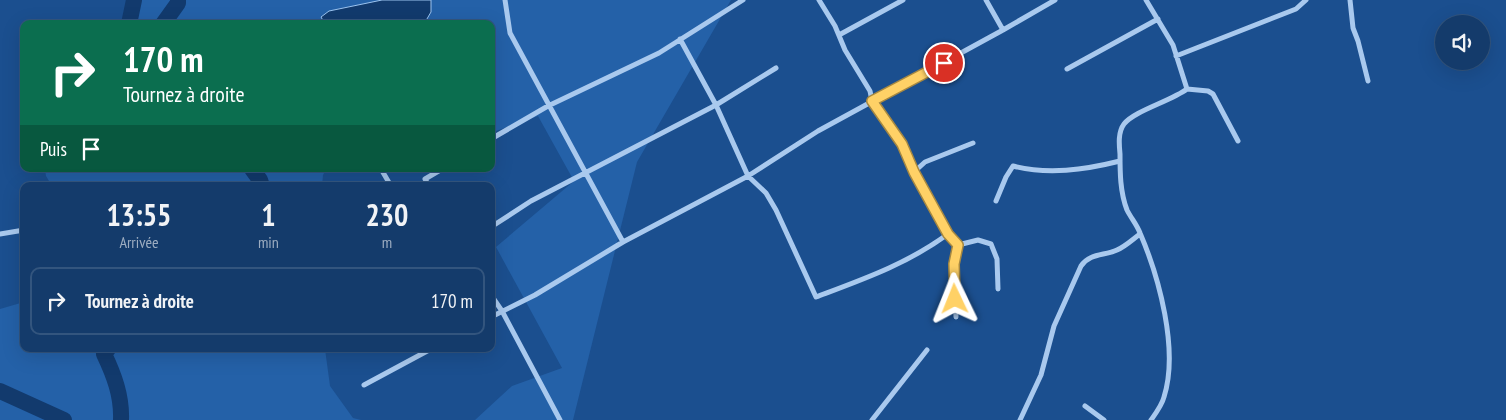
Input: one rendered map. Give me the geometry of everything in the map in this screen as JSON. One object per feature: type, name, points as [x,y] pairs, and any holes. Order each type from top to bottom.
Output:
[{"type":"street","points":[[505,0],[510,33],[623,242]]},
{"type":"street","points":[[495,137],[548,106],[659,53],[743,0]]},
{"type":"street","points":[[820,0],[870,91],[872,101],[902,144],[914,172],[948,234],[958,245]]},
{"type":"street","points":[[839,35],[903,0]]},
{"type":"street","points":[[986,0],[1003,30]]},
{"type":"street","points":[[495,315],[535,294],[623,242],[748,176],[818,131],[1055,0]]},
{"type":"street","points":[[1146,0],[1173,45],[1187,89]]},
{"type":"street","points":[[1176,56],[1296,9],[1306,0]]},
{"type":"street","points":[[1350,0],[1353,28],[1368,81]]},
{"type":"street","points":[[1067,69],[1158,20]]},
{"type":"street","points":[[680,39],[716,106],[748,176],[766,193],[776,210],[816,297],[892,268],[930,247],[948,234]]},
{"type":"street","points":[[495,224],[531,201],[716,106],[776,68]]},
{"type":"street","points":[[1151,420],[1164,399],[1168,378],[1170,354],[1167,322],[1140,234],[1127,210],[1121,187],[1119,137],[1123,126],[1130,119],[1174,98],[1187,89],[1208,91],[1213,94],[1238,141]]},
{"type":"street","points":[[914,172],[925,162],[973,143]]},
{"type":"street","points":[[996,201],[1013,166],[1028,170],[1059,171],[1093,167],[1120,161]]},
{"type":"street","points":[[427,182],[425,179],[437,172]]},
{"type":"street","points":[[0,234],[20,231]]},
{"type":"street","points":[[1020,420],[1041,376],[1054,326],[1081,266],[1092,256],[1116,251],[1140,234]]},
{"type":"street","points":[[958,245],[978,240],[991,244],[997,259],[998,289]]},
{"type":"street","points":[[956,317],[954,264],[958,245]]},
{"type":"street","points":[[495,301],[560,420]]},
{"type":"street","points":[[872,420],[927,350]]},
{"type":"street","points":[[364,385],[425,352]]},
{"type":"street","points":[[1085,406],[1104,420]]},
{"type":"shaded area","points":[[131,0],[382,0],[342,8],[322,16],[324,20],[124,20]]},
{"type":"shaded area","points":[[382,0],[431,0],[431,12],[426,20],[323,20],[321,17],[329,11]]},
{"type":"shaded area","points":[[431,0],[731,0],[637,162],[573,420],[475,420],[512,386],[562,368],[496,247],[574,181],[538,116],[495,131],[495,20],[426,20],[431,12]]},
{"type":"shaded area","points":[[45,172],[324,172],[322,182],[50,182]]},
{"type":"shaded area","points":[[20,303],[20,352],[325,352],[330,386],[353,418],[361,420],[0,420],[0,309]]},
{"type":"waterway","points":[[130,20],[134,0]]},
{"type":"waterway","points":[[166,20],[178,3],[178,0]]},
{"type":"waterway","points":[[254,172],[261,182]]},
{"type":"waterway","points":[[106,352],[104,354],[117,386],[121,420]]},
{"type":"waterway","points":[[0,391],[64,420]]},
{"type":"route","points":[[944,63],[872,101],[886,124],[902,144],[914,172],[948,234],[958,245],[954,264],[955,299]]}]
